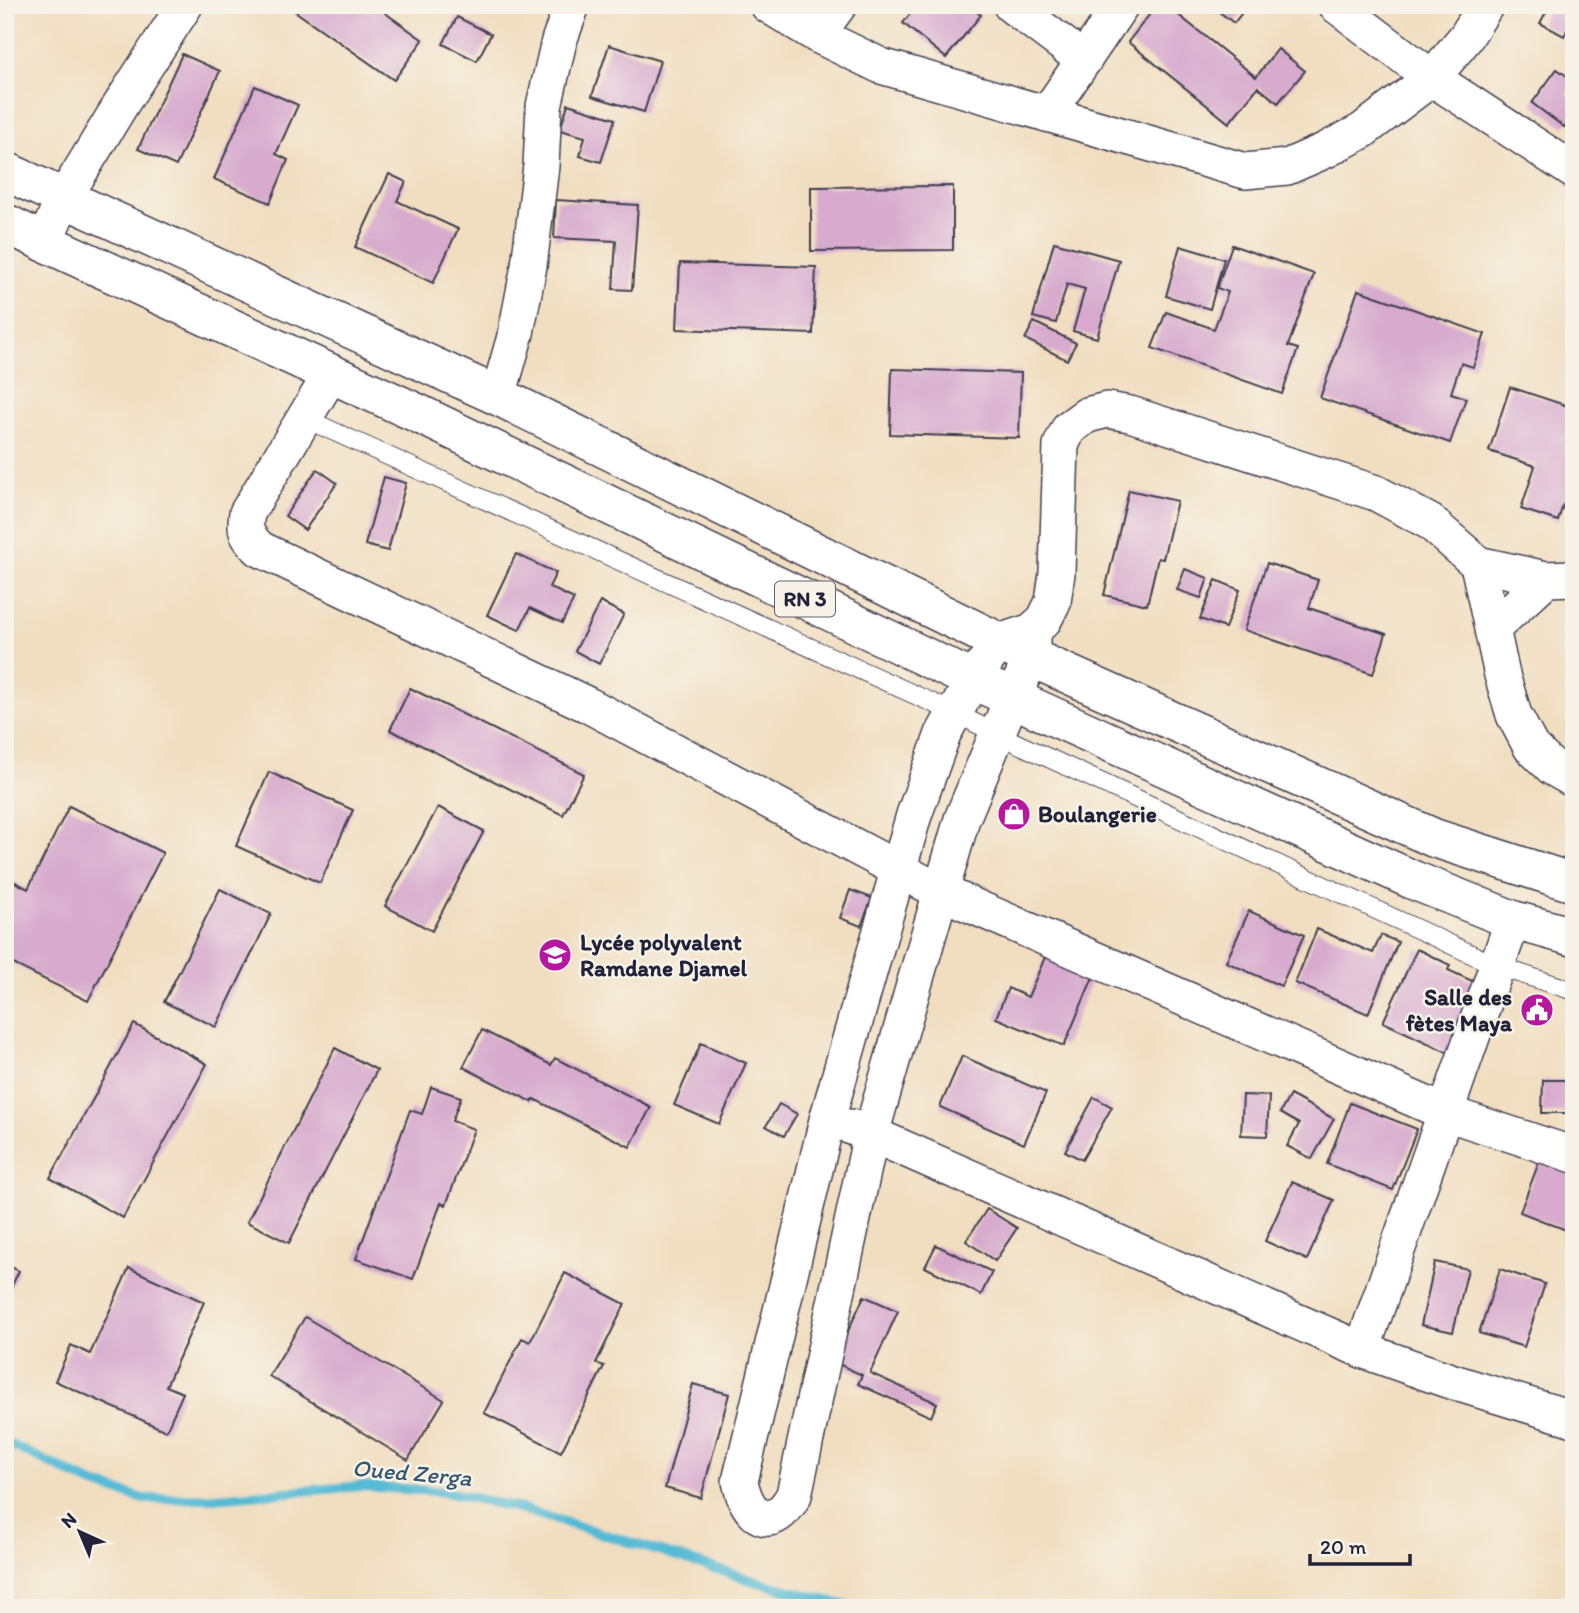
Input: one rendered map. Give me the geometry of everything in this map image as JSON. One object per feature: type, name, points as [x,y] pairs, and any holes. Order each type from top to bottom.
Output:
[{"type":"main road","name":"RN 3","points":[[5,170],[498,396],[1434,838],[1574,883]]},
{"type":"main road","name":"RN 3","points":[[5,223],[417,413],[1012,698],[1413,880],[1513,920],[1574,937]]},
{"type":"street","points":[[44,242],[64,198],[185,5]]},
{"type":"street","points":[[498,396],[516,333],[529,266],[541,166],[544,106],[559,41],[572,5]]},
{"type":"street","points":[[768,5],[817,35],[881,66],[1245,171],[1287,167],[1362,131],[1432,78],[1466,37],[1486,5]]},
{"type":"street","points":[[817,35],[839,5]]},
{"type":"street","points":[[1011,5],[1084,60]]},
{"type":"street","points":[[1047,114],[1121,5]]},
{"type":"street","points":[[1336,5],[1432,78],[1574,171]]},
{"type":"street","points":[[331,374],[247,513],[245,525],[249,538],[260,549],[588,705],[941,892],[1446,1113],[1574,1155]]},
{"type":"street","points":[[1021,644],[1012,698],[962,819],[872,1134],[794,1495],[782,1511],[766,1519],[758,1516],[749,1506],[743,1497],[740,1481],[827,1120],[914,815],[943,734],[973,680],[1021,644],[1044,620],[1054,602],[1061,445],[1069,428],[1087,415],[1107,410],[1130,414],[1376,493],[1430,522],[1478,564],[1560,578]]},
{"type":"street","points":[[1478,564],[1502,675],[1514,715],[1531,747],[1553,768],[1574,780]]},
{"type":"street","points":[[1493,628],[1560,578]]},
{"type":"street","points":[[1362,1350],[1513,920]]},
{"type":"street","points":[[827,1120],[872,1134],[1362,1350],[1453,1382],[1574,1419]]},
{"type":"street","points":[[766,1376],[816,1389]]},
{"type":"lane","points":[[303,418],[955,713],[1497,965],[1574,991]]},
{"type":"building","points":[[286,5],[374,5],[423,40],[394,80]]},
{"type":"building","points":[[917,5],[968,5],[981,15],[946,58],[903,23]]},
{"type":"building","points":[[1157,5],[1166,5],[1256,77],[1278,49],[1305,71],[1278,103],[1258,87],[1229,123],[1128,42]]},
{"type":"building","points":[[1210,5],[1248,5],[1234,23]]},
{"type":"building","points":[[1550,5],[1574,5],[1574,19],[1564,36],[1540,23]]},
{"type":"building","points":[[457,17],[491,34],[477,61],[443,44]]},
{"type":"building","points":[[609,45],[660,61],[644,112],[592,96]]},
{"type":"building","points":[[182,54],[220,71],[176,166],[138,149]]},
{"type":"building","points":[[1557,69],[1574,81],[1567,94],[1574,99],[1574,114],[1564,127],[1532,103]]},
{"type":"building","points":[[255,86],[298,105],[276,154],[288,160],[270,203],[214,179]]},
{"type":"building","points":[[568,104],[615,119],[601,162],[580,156],[585,137],[560,130]]},
{"type":"building","points":[[389,174],[406,182],[397,201],[458,229],[433,283],[355,247]]},
{"type":"building","points":[[953,186],[953,250],[811,251],[811,187]]},
{"type":"building","points":[[556,200],[638,205],[632,290],[613,289],[616,241],[554,238]]},
{"type":"building","points":[[1054,242],[1119,260],[1097,338],[1073,331],[1085,289],[1067,284],[1056,323],[1033,317]]},
{"type":"building","points":[[1232,245],[1314,274],[1288,346],[1298,349],[1282,394],[1152,348],[1166,312],[1214,329],[1228,292],[1217,288]]},
{"type":"building","points":[[1180,246],[1224,259],[1210,309],[1166,296]]},
{"type":"building","points":[[680,263],[816,267],[813,334],[677,329]]},
{"type":"building","points":[[1358,290],[1485,334],[1473,367],[1461,363],[1451,393],[1466,398],[1450,443],[1320,398]]},
{"type":"building","points":[[1034,322],[1076,343],[1067,360],[1025,339]]},
{"type":"building","points":[[892,369],[1021,373],[1019,438],[890,434]]},
{"type":"building","points":[[1510,387],[1574,408],[1574,508],[1563,505],[1558,521],[1521,509],[1535,466],[1489,451]]},
{"type":"building","points":[[317,469],[337,483],[305,530],[285,516]]},
{"type":"building","points":[[384,477],[406,483],[388,551],[365,545]]},
{"type":"building","points":[[1129,490],[1177,501],[1163,559],[1158,558],[1147,605],[1104,595]]},
{"type":"building","points":[[516,554],[556,573],[549,587],[574,599],[562,623],[530,608],[519,630],[487,615]]},
{"type":"building","points":[[1267,563],[1318,580],[1309,608],[1386,634],[1373,674],[1244,630]]},
{"type":"building","points":[[1185,569],[1208,578],[1201,598],[1177,590]]},
{"type":"building","points":[[1216,580],[1240,590],[1225,628],[1200,619]]},
{"type":"building","points":[[600,602],[624,614],[599,664],[575,651]]},
{"type":"building","points":[[410,688],[584,774],[563,815],[390,730]]},
{"type":"building","points":[[269,772],[353,810],[320,883],[236,846]]},
{"type":"building","points":[[69,806],[163,853],[88,1001],[5,960],[5,903],[15,882],[28,889]]},
{"type":"building","points":[[438,807],[484,831],[432,931],[385,906]]},
{"type":"building","points":[[220,889],[271,914],[216,1027],[164,1002]]},
{"type":"building","points":[[850,890],[872,898],[861,926],[840,918]]},
{"type":"building","points":[[1249,911],[1304,935],[1281,986],[1226,962]]},
{"type":"building","points":[[1317,929],[1373,953],[1381,935],[1398,942],[1368,1014],[1295,983]]},
{"type":"building","points":[[1417,949],[1450,965],[1448,970],[1481,985],[1449,1053],[1383,1022]]},
{"type":"building","points":[[1048,950],[1096,970],[1064,1046],[996,1018],[1008,988],[1028,997]]},
{"type":"building","points":[[134,1024],[207,1064],[123,1218],[50,1178]]},
{"type":"building","points":[[482,1030],[551,1065],[555,1058],[651,1107],[630,1147],[463,1067]]},
{"type":"building","points":[[701,1043],[746,1063],[719,1124],[674,1105]]},
{"type":"building","points":[[335,1048],[377,1070],[289,1243],[247,1222]]},
{"type":"building","points":[[962,1056],[1046,1093],[1024,1144],[940,1107]]},
{"type":"building","points":[[1543,1080],[1574,1080],[1574,1113],[1542,1113]]},
{"type":"building","points":[[431,1087],[461,1097],[452,1121],[474,1129],[446,1205],[441,1203],[413,1279],[356,1259],[410,1110],[422,1114]]},
{"type":"building","points":[[1243,1095],[1269,1096],[1267,1136],[1241,1135]]},
{"type":"building","points":[[1290,1095],[1334,1119],[1312,1159],[1287,1146],[1299,1124],[1280,1113]]},
{"type":"building","points":[[1094,1097],[1112,1107],[1082,1160],[1065,1151]]},
{"type":"building","points":[[1350,1103],[1417,1129],[1393,1190],[1327,1164]]},
{"type":"building","points":[[779,1104],[797,1114],[784,1136],[766,1126]]},
{"type":"building","points":[[1541,1157],[1574,1169],[1574,1209],[1566,1230],[1520,1212]]},
{"type":"building","points":[[1292,1182],[1334,1200],[1307,1260],[1265,1241]]},
{"type":"building","points":[[987,1209],[1017,1228],[995,1261],[966,1241]]},
{"type":"building","points":[[936,1245],[992,1272],[981,1295],[925,1267]]},
{"type":"building","points":[[1435,1262],[1468,1269],[1453,1332],[1421,1325]]},
{"type":"building","points":[[5,1264],[19,1271],[5,1300]]},
{"type":"building","points":[[129,1268],[204,1302],[166,1386],[183,1393],[166,1431],[55,1381],[71,1345],[90,1354]]},
{"type":"building","points":[[1500,1269],[1545,1284],[1524,1347],[1479,1333]]},
{"type":"building","points":[[565,1273],[625,1304],[596,1363],[604,1366],[561,1452],[484,1413],[522,1338],[530,1342]]},
{"type":"building","points":[[864,1296],[898,1311],[870,1373],[937,1403],[931,1417],[858,1384],[862,1375],[834,1362]]},
{"type":"building","points":[[305,1317],[444,1400],[408,1460],[269,1376]]},
{"type":"building","points":[[693,1384],[729,1394],[701,1498],[665,1488]]},
{"type":"waterway","name":"Oued Zerga","points":[[5,1442],[91,1483],[144,1499],[213,1498],[362,1486],[446,1492],[522,1509],[758,1582],[854,1608]]},
{"type":"place","name":"Boulangerie","points":[[1014,814]]},
{"type":"place","name":"Lycée polyvalent Ramdane Djamel","points":[[555,955]]},
{"type":"place","name":"Salle des fètes Maya","points":[[1537,1010]]}]
